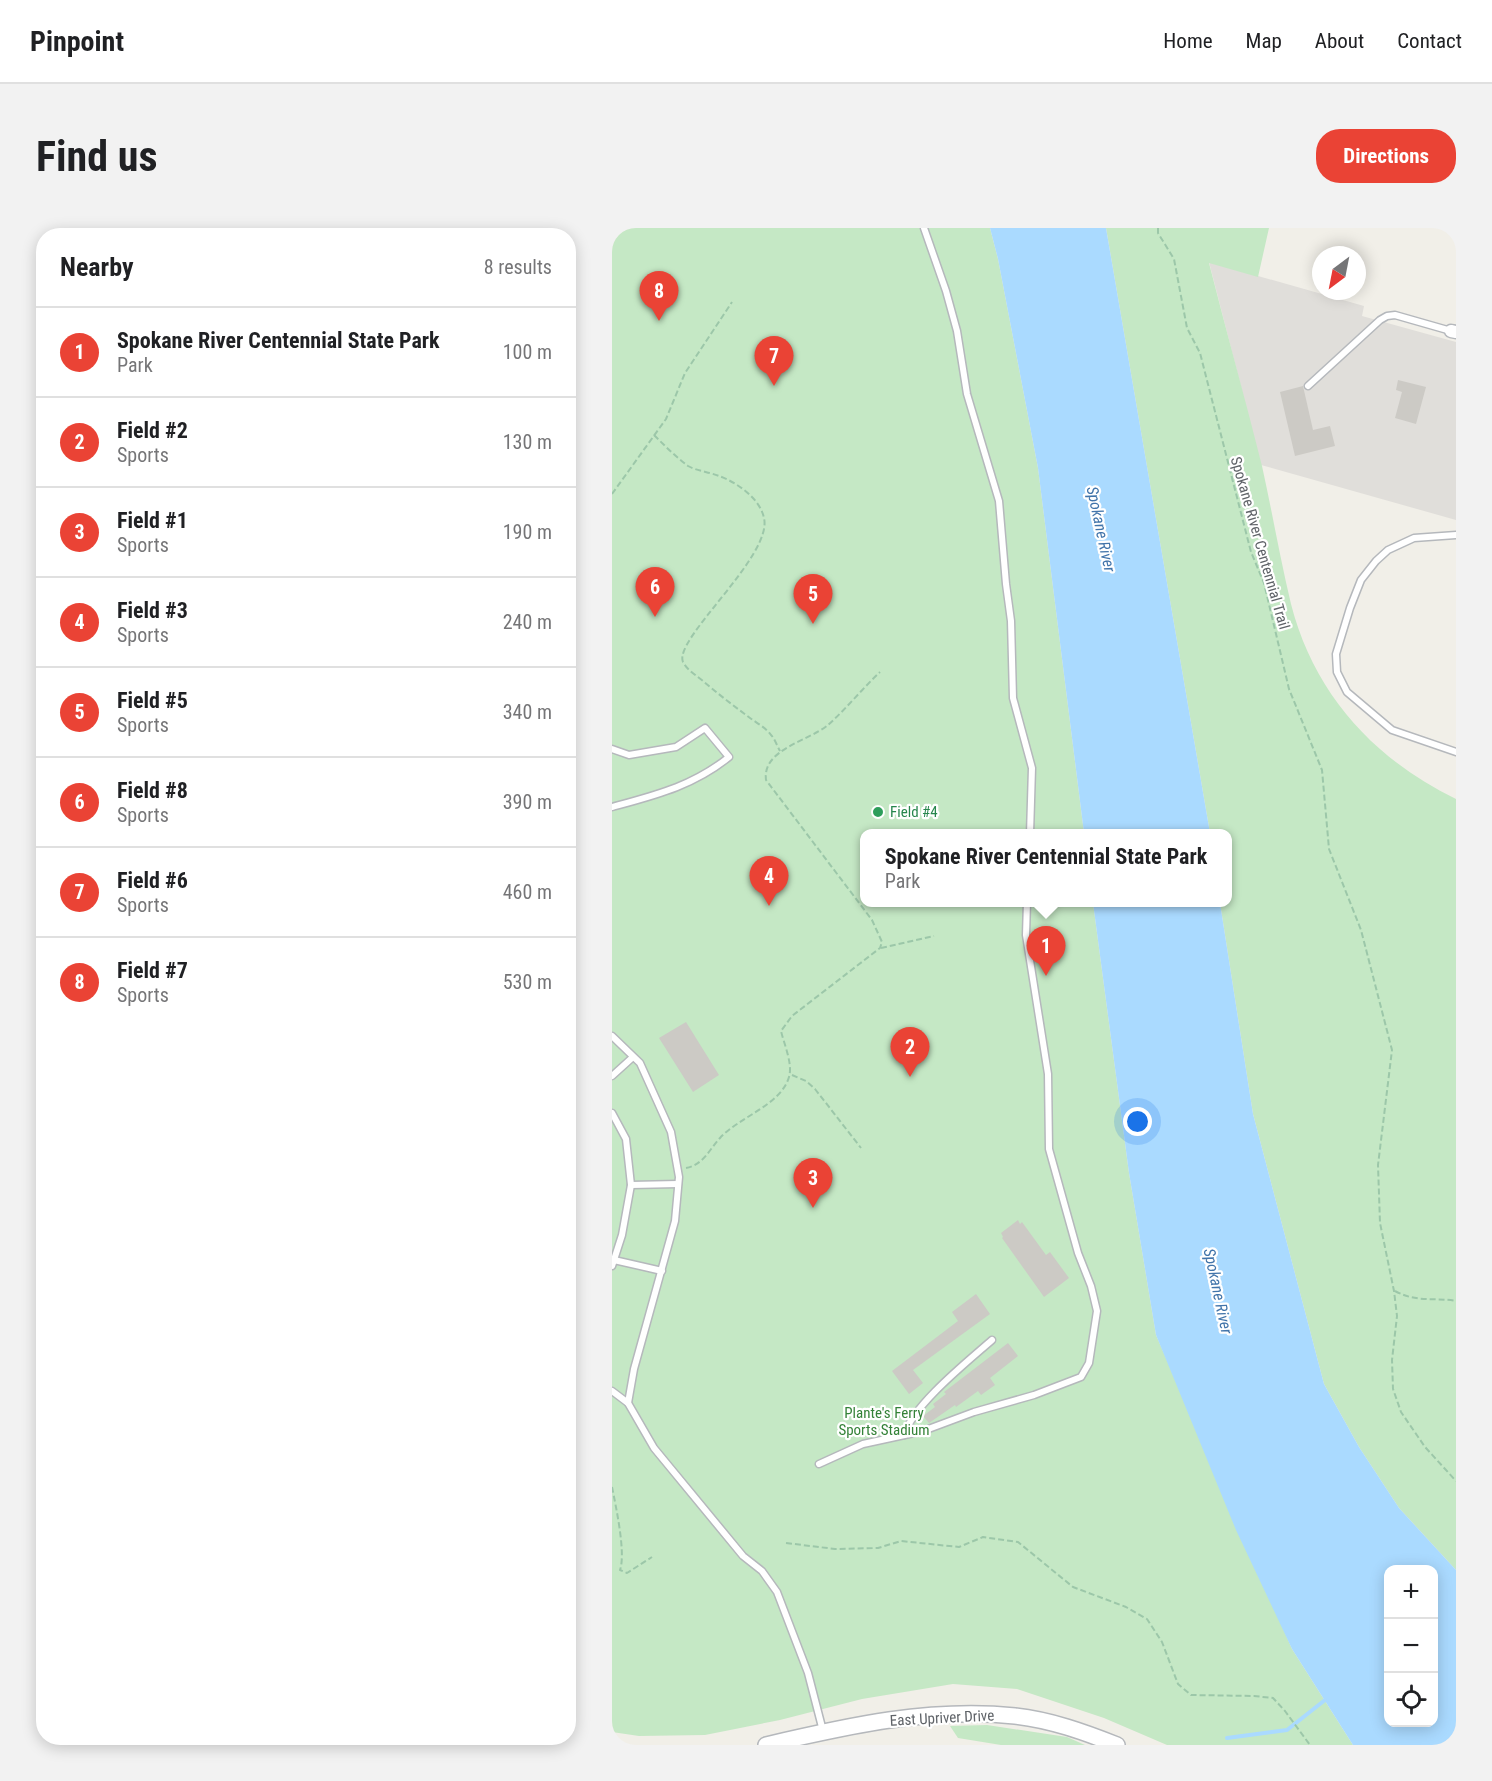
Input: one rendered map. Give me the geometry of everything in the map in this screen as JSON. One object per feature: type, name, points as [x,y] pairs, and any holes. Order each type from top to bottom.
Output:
[{"type":"street","name":"East Upriver Drive","points":[[766,1745],[823,1732],[911,1717],[984,1714],[1016,1716],[1058,1724],[1117,1745]]},
{"type":"lane","points":[[924,228],[949,301],[957,331],[967,394],[999,501],[1011,621],[1013,698],[1032,768],[1030,829]]},
{"type":"lane","points":[[1308,386],[1387,316],[1395,315],[1454,331]]},
{"type":"lane","points":[[1456,534],[1414,538],[1388,550],[1376,561],[1361,580],[1336,654],[1337,672],[1347,692],[1392,730],[1456,752]]},
{"type":"lane","points":[[612,749],[630,755],[676,747],[705,728],[729,757],[710,772],[675,789],[612,807]]},
{"type":"lane","points":[[819,1464],[863,1444],[923,1431],[1081,1377],[1089,1363],[1097,1311],[1049,1149],[1048,1074],[1026,935],[1028,907]]},
{"type":"lane","points":[[612,1036],[640,1063],[671,1132],[678,1170],[675,1221],[634,1369],[628,1403]]},
{"type":"lane","points":[[612,1076],[633,1057]]},
{"type":"lane","points":[[612,1113],[626,1140],[631,1185],[613,1263],[662,1271]]},
{"type":"lane","points":[[631,1185],[678,1184]]},
{"type":"lane","points":[[904,1435],[907,1425],[931,1396],[992,1340]]},
{"type":"lane","points":[[612,1391],[628,1403],[654,1448],[743,1556],[762,1571],[777,1592],[808,1673],[823,1732]]},
{"type":"path","name":"Spokane River Centennial Trail","points":[[1158,228],[1158,233],[1174,259],[1187,328],[1200,353],[1251,552],[1264,583],[1289,689],[1322,770],[1329,849],[1361,930],[1392,1050],[1378,1165],[1380,1223],[1397,1316],[1392,1360],[1393,1389],[1401,1412],[1425,1448],[1456,1481]]},
{"type":"path","points":[[612,494],[666,419],[685,373],[732,302]]},
{"type":"path","points":[[654,435],[690,467],[720,476],[750,495],[765,520],[764,531],[753,553],[691,639],[683,653],[683,661],[690,671],[771,734],[781,752]]},
{"type":"path","points":[[860,904],[766,780],[765,771],[781,752],[826,727],[880,672]]},
{"type":"path","points":[[862,907],[872,920],[882,942],[880,948]]},
{"type":"path","points":[[678,1170],[693,1167],[732,1126],[780,1094],[790,1074],[781,1031],[792,1016],[880,948],[934,936]]},
{"type":"path","points":[[790,1074],[806,1080],[815,1089],[861,1148]]},
{"type":"path","points":[[1394,1291],[1405,1297],[1416,1299],[1456,1301]]},
{"type":"path","points":[[1450,1300],[1456,1296]]},
{"type":"path","points":[[612,1487],[623,1562],[620,1570],[627,1573],[652,1557]]},
{"type":"path","points":[[786,1543],[835,1549],[879,1548],[901,1541],[959,1547],[983,1537],[1018,1542],[1073,1587],[1126,1606],[1147,1619],[1162,1642],[1178,1684],[1191,1695],[1273,1698],[1310,1745]]},
{"type":"shaded area","points":[[1209,262],[1312,291],[1312,300],[1343,300],[1364,306],[1362,316],[1456,342],[1456,520],[1261,465]]},
{"type":"green space","name":"Plante's Ferry Sports Stadium","points":[[612,228],[990,228],[1038,468],[1083,829],[860,829],[860,907],[1094,907],[1129,1173],[1156,1335],[1292,1649],[1353,1745],[1167,1745],[1104,1718],[1017,1689],[953,1684],[862,1699],[780,1720],[705,1735],[639,1736],[612,1732]]},
{"type":"green space","points":[[1106,228],[1269,228],[1258,277],[1209,263],[1262,466],[1287,587],[1301,637],[1315,667],[1351,720],[1399,764],[1426,783],[1456,799],[1456,1570],[1399,1508],[1359,1447],[1324,1384],[1253,1114],[1221,907],[1232,907],[1232,829],[1209,829]]},
{"type":"green space","points":[[987,1725],[1067,1737],[1085,1745],[1001,1745],[958,1738],[950,1726]]},
{"type":"water","name":"Spokane River","points":[[990,228],[1106,228],[1209,829],[1083,829],[1038,468]]},
{"type":"water","name":"Spokane River","points":[[1094,907],[1221,907],[1253,1114],[1324,1384],[1359,1447],[1399,1508],[1456,1570],[1456,1745],[1353,1745],[1292,1649],[1236,1530],[1156,1335],[1129,1173]]},
{"type":"building","points":[[1398,380],[1426,387],[1416,424],[1395,418],[1402,392],[1396,390]]},
{"type":"building","points":[[1303,386],[1313,430],[1330,426],[1335,446],[1295,456],[1280,392]]},
{"type":"building","points":[[686,1022],[719,1075],[693,1092],[659,1038]]},
{"type":"building","points":[[1018,1220],[1020,1224],[1022,1222],[1046,1255],[1050,1252],[1069,1278],[1044,1297],[1002,1238],[1001,1233]]},
{"type":"building","points":[[976,1294],[990,1314],[913,1370],[923,1383],[909,1394],[892,1371],[958,1321],[952,1312]]},
{"type":"building","points":[[1008,1343],[1018,1356],[990,1378],[995,1385],[981,1395],[978,1391],[929,1423],[923,1416],[935,1407],[933,1404],[946,1394],[944,1392]]},
{"type":"waterway","points":[[1227,1738],[1287,1730],[1325,1700]]},
{"type":"place","name":"Field #7","points":[[659,321]]},
{"type":"place","name":"Field #6","points":[[774,386]]},
{"type":"place","name":"Field #8","points":[[655,617]]},
{"type":"place","name":"Field #5","points":[[813,624]]},
{"type":"place","name":"Field #4","points":[[878,812]]},
{"type":"place","name":"Field #3","points":[[769,906]]},
{"type":"place","name":"Spokane River Centennial State Park","points":[[1046,976]]},
{"type":"place","name":"Field #2","points":[[910,1077]]},
{"type":"place","name":"Field #1","points":[[813,1208]]}]
